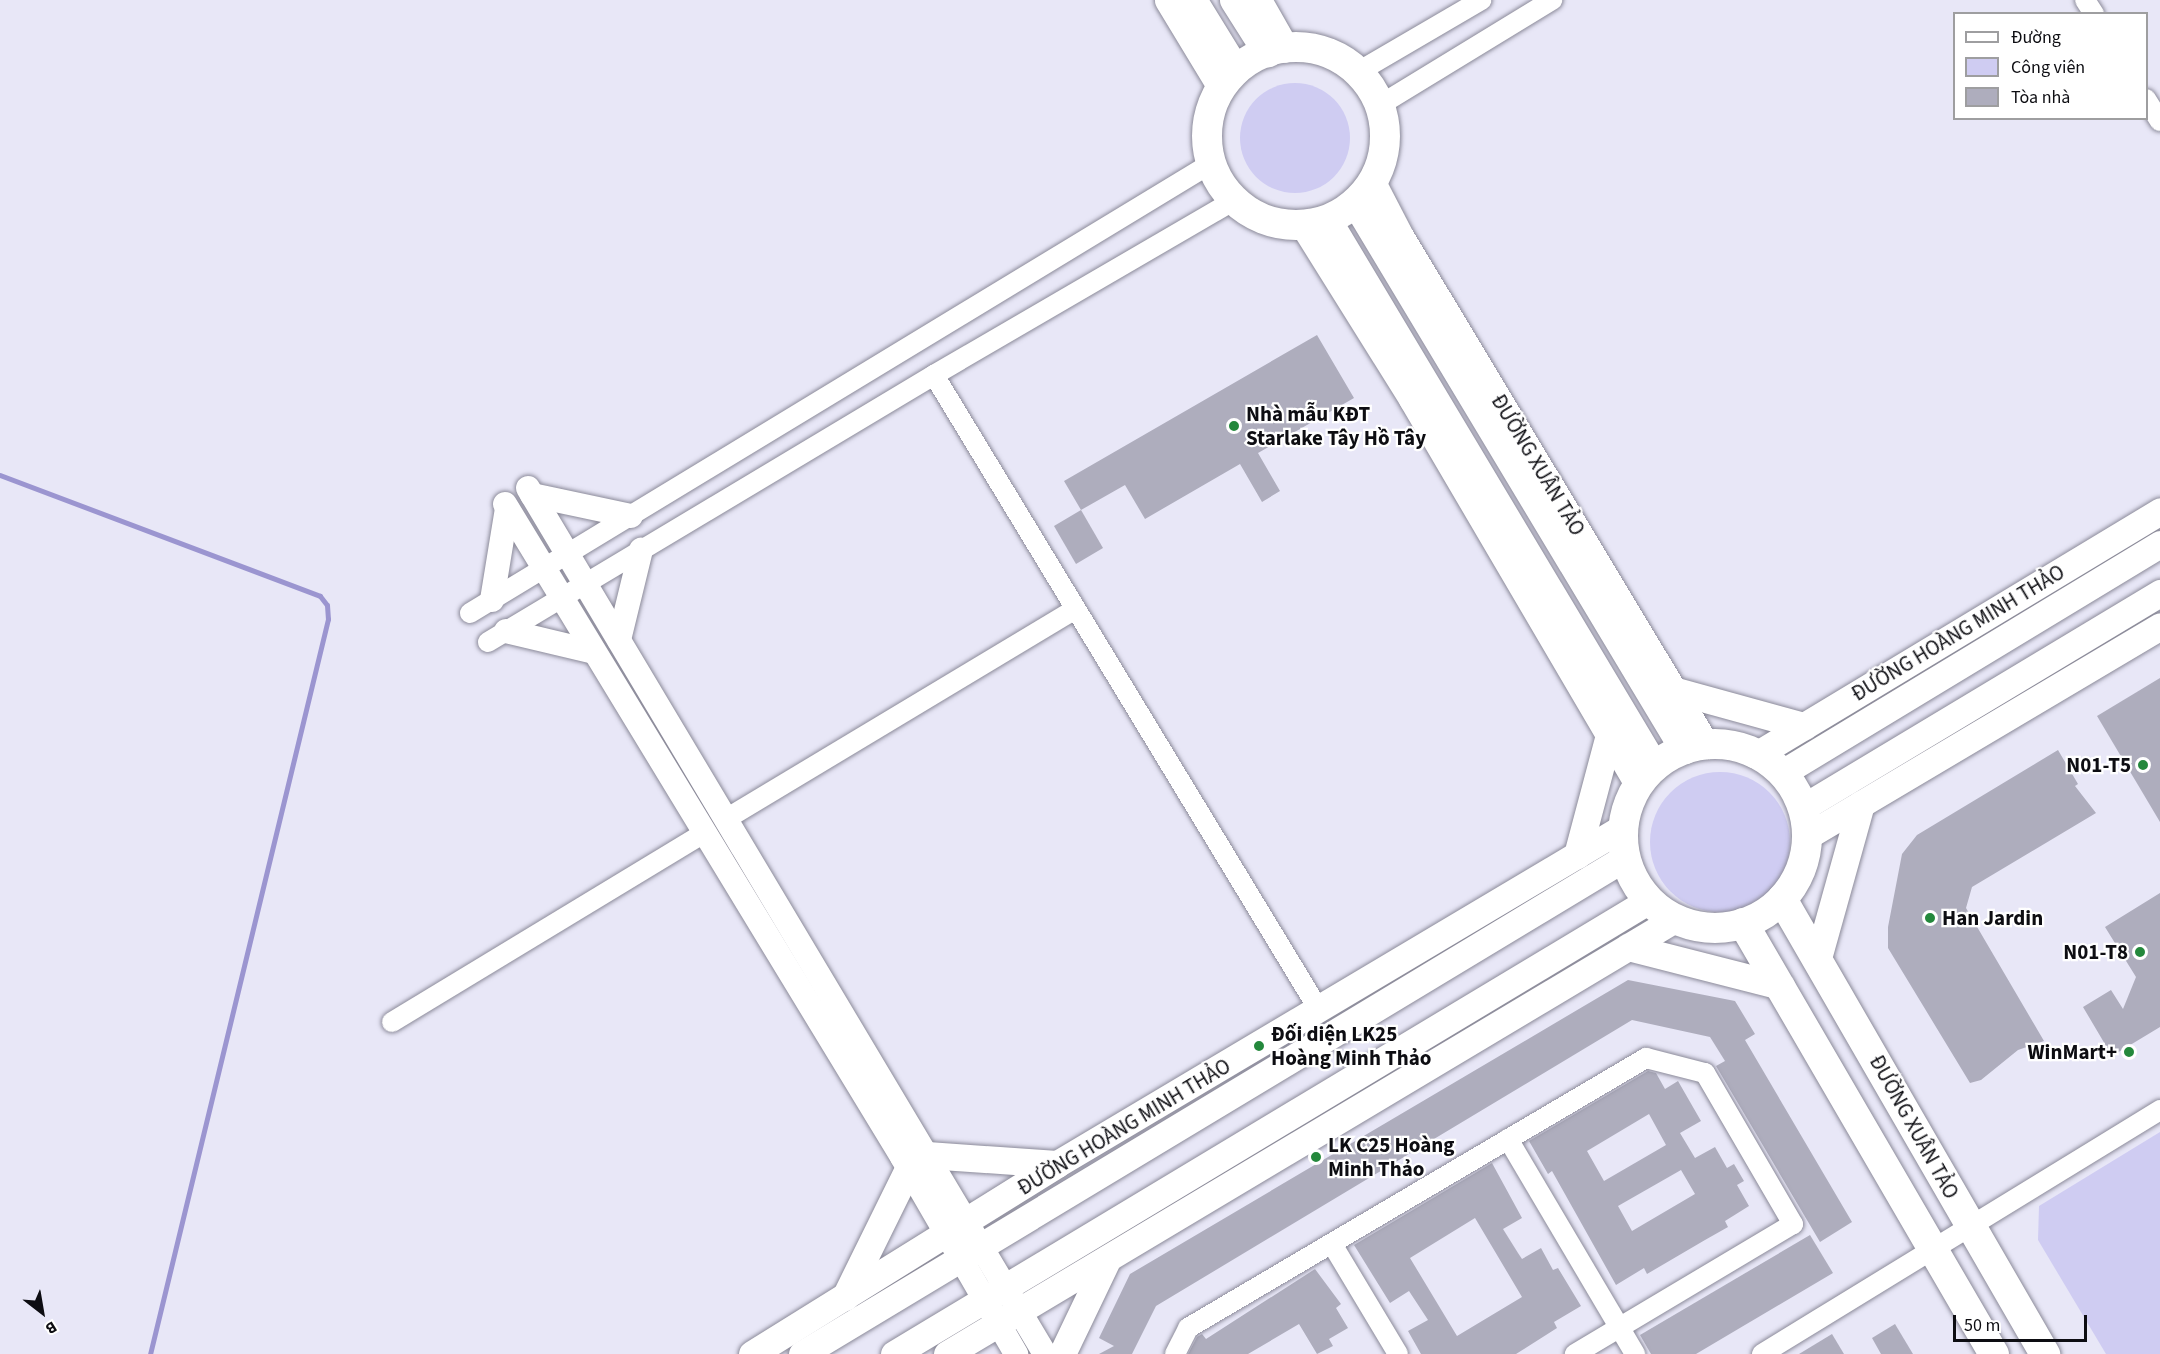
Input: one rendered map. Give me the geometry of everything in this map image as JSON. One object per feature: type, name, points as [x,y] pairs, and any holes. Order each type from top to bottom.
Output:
[{"type":"main road","points":[[1168,0],[1227,78]]},
{"type":"main road","points":[[1192,0],[1227,78]]},
{"type":"main road","points":[[1235,0],[1277,50]]},
{"type":"main road","points":[[1258,0],[1277,50]]},
{"type":"main road","points":[[1277,50],[1319,50],[1358,72],[1380,105],[1386,141],[1365,193],[1316,223],[1274,224],[1246,211],[1224,191],[1210,164],[1206,134],[1227,78],[1277,50]]},
{"type":"main road","name":"ĐƯỜNG XUÂN TẢO","points":[[1365,193],[1400,236],[1673,690],[1696,747]]},
{"type":"main road","name":"ĐƯỜNG XUÂN TẢO","points":[[1365,193],[1696,747]]},
{"type":"main road","points":[[1316,223],[1412,399],[1610,735],[1646,776]]},
{"type":"main road","points":[[1316,223],[1646,776]]},
{"type":"main road","name":"ĐƯỜNG HOÀNG MINH THẢO","points":[[1756,754],[2160,511]]},
{"type":"main road","name":"ĐƯỜNG HOÀNG MINH THẢO","points":[[1782,773],[2160,544]]},
{"type":"main road","points":[[1804,822],[2160,594]]},
{"type":"main road","points":[[1804,822],[1861,804],[2160,626]]},
{"type":"main road","points":[[1673,690],[1804,726]]},
{"type":"main road","points":[[1576,855],[1610,735]]},
{"type":"main road","points":[[1696,747],[1744,748],[1756,754],[1782,773],[1793,786],[1804,822],[1799,876],[1782,899],[1755,920],[1725,928],[1694,927],[1675,919],[1648,901],[1623,859],[1622,828],[1646,776],[1696,747]]},
{"type":"main road","points":[[1818,958],[1861,804]]},
{"type":"main road","name":"ĐƯỜNG HOÀNG MINH THẢO","points":[[752,1354],[852,1309],[981,1246],[1206,1092],[1319,1010],[1622,828]]},
{"type":"main road","name":"ĐƯỜNG HOÀNG MINH THẢO","points":[[802,1354],[852,1309],[956,1228],[1057,1164],[1206,1092],[1623,859]]},
{"type":"main road","name":"ĐƯỜNG XUÂN TẢO","points":[[1782,899],[2045,1354]]},
{"type":"main road","points":[[894,1354],[1648,901]]},
{"type":"main road","points":[[947,1354],[1675,919]]},
{"type":"main road","name":"ĐƯỜNG XUÂN TẢO","points":[[1743,923],[1994,1354]]},
{"type":"main road","points":[[1628,947],[1781,986]]},
{"type":"main road","points":[[852,1309],[912,1160],[1057,1164]]},
{"type":"main road","points":[[1094,1234],[1108,1258]]},
{"type":"main road","points":[[1062,1354],[1108,1258]]},
{"type":"street","points":[[1358,72],[1481,0]]},
{"type":"street","points":[[1380,105],[1551,0]]},
{"type":"street","points":[[2148,102],[2160,121]]},
{"type":"street","points":[[470,613],[631,516],[754,437],[1210,164]]},
{"type":"street","points":[[497,636],[934,375],[1234,200]]},
{"type":"street","points":[[934,375],[1074,610],[1319,1010]]},
{"type":"street","points":[[631,516],[530,491],[726,819],[912,1160]]},
{"type":"street","points":[[492,600],[506,506],[704,833],[956,1228],[1016,1354]]},
{"type":"street","points":[[618,640],[641,550]]},
{"type":"street","points":[[726,819],[1074,610]]},
{"type":"street","points":[[497,636],[594,652]]},
{"type":"street","points":[[392,1022],[704,833]]},
{"type":"street","points":[[1175,1354],[1188,1328],[1646,1058],[1705,1073],[1793,1224],[1575,1354]]},
{"type":"street","points":[[1762,1354],[2160,1110]]},
{"type":"street","points":[[1508,1139],[1635,1354]]},
{"type":"street","points":[[956,1228],[981,1246],[1045,1354]]},
{"type":"street","points":[[1332,1244],[1398,1354]]},
{"type":"green space","points":[[1295,83],[1316,87],[1334,99],[1346,117],[1350,138],[1346,159],[1334,177],[1316,189],[1295,193],[1274,189],[1256,177],[1244,159],[1240,138],[1244,117],[1256,99],[1274,87]]},
{"type":"green space","points":[[1720,772],[1747,777],[1770,792],[1785,815],[1790,842],[1785,869],[1770,892],[1747,907],[1720,912],[1693,907],[1670,892],[1655,869],[1650,842],[1655,815],[1670,792],[1693,777]]},
{"type":"green space","points":[[2160,1132],[2160,1354],[2106,1354],[2038,1240],[2039,1206]]},
{"type":"building","name":"Nhà mẫu KĐT Starlake Tây Hồ Tây","points":[[1317,335],[1354,398],[1258,453],[1280,491],[1262,502],[1240,464],[1145,519],[1125,485],[1081,510],[1064,481]]},
{"type":"building","points":[[1081,510],[1103,548],[1076,564],[1054,526]]},
{"type":"building","name":"N01-T5","points":[[2160,678],[2160,822],[2097,716]]},
{"type":"building","name":"Han Jardin","points":[[2058,750],[2078,784],[2075,786],[2096,813],[1972,887],[1966,908],[2044,1041],[2018,1050],[1981,1080],[1970,1083],[1888,948],[1888,927],[1902,854],[1917,835]]},
{"type":"building","name":"N01-T8","points":[[2160,893],[2160,1027],[2112,1056],[2083,1007],[2111,990],[2123,1009],[2136,977],[2105,927]]},
{"type":"building","points":[[1628,980],[1735,1001],[1755,1034],[1745,1040],[1852,1222],[1820,1242],[1716,1066],[1725,1061],[1710,1037],[1632,1020],[1156,1306],[1132,1354],[1099,1354],[1114,1346],[1099,1338],[1130,1274]]},
{"type":"building","points":[[1648,1071],[1656,1073],[1665,1089],[1678,1081],[1701,1121],[1680,1133],[1695,1158],[1715,1147],[1727,1168],[1734,1164],[1744,1181],[1737,1185],[1749,1206],[1725,1221],[1728,1227],[1647,1274],[1644,1268],[1616,1285],[1552,1171],[1548,1174],[1529,1141]],"holes":[[[1649,1114],[1666,1145],[1604,1181],[1587,1151]],[[1681,1170],[1695,1194],[1632,1231],[1618,1206]]]},
{"type":"building","points":[[1492,1163],[1522,1218],[1503,1229],[1522,1259],[1541,1248],[1553,1270],[1558,1268],[1581,1306],[1554,1322],[1557,1328],[1516,1354],[1421,1354],[1408,1331],[1428,1320],[1409,1291],[1390,1303],[1354,1245]],"holes":[[[1475,1218],[1522,1297],[1457,1336],[1410,1258]]]},
{"type":"building","points":[[1810,1235],[1833,1273],[1696,1354],[1651,1354],[1640,1335]]},
{"type":"building","points":[[1315,1269],[1341,1304],[1336,1308],[1348,1328],[1329,1339],[1333,1346],[1317,1354],[1299,1324],[1248,1354],[1188,1354],[1197,1337],[1202,1334],[1206,1339]]},
{"type":"building","points":[[1895,1324],[1913,1354],[1881,1354],[1872,1338]]},
{"type":"building","points":[[1832,1334],[1844,1354],[1799,1354]]},
{"type":"waterway","points":[[0,475],[320,596],[327,605],[328,619],[150,1354]]},
{"type":"place","name":"Nhà mẫu KĐT Starlake Tây Hồ Tây","points":[[1234,426]]},
{"type":"place","name":"N01-T5","points":[[2143,765]]},
{"type":"place","name":"Han Jardin","points":[[1930,918]]},
{"type":"place","name":"N01-T8","points":[[2140,952]]},
{"type":"place","name":"Đối diện LK25 Hoàng Minh Thảo","points":[[1259,1046]]},
{"type":"place","name":"WinMart+","points":[[2129,1052]]},
{"type":"place","name":"LK C25 Hoàng Minh Thảo","points":[[1316,1157]]}]
